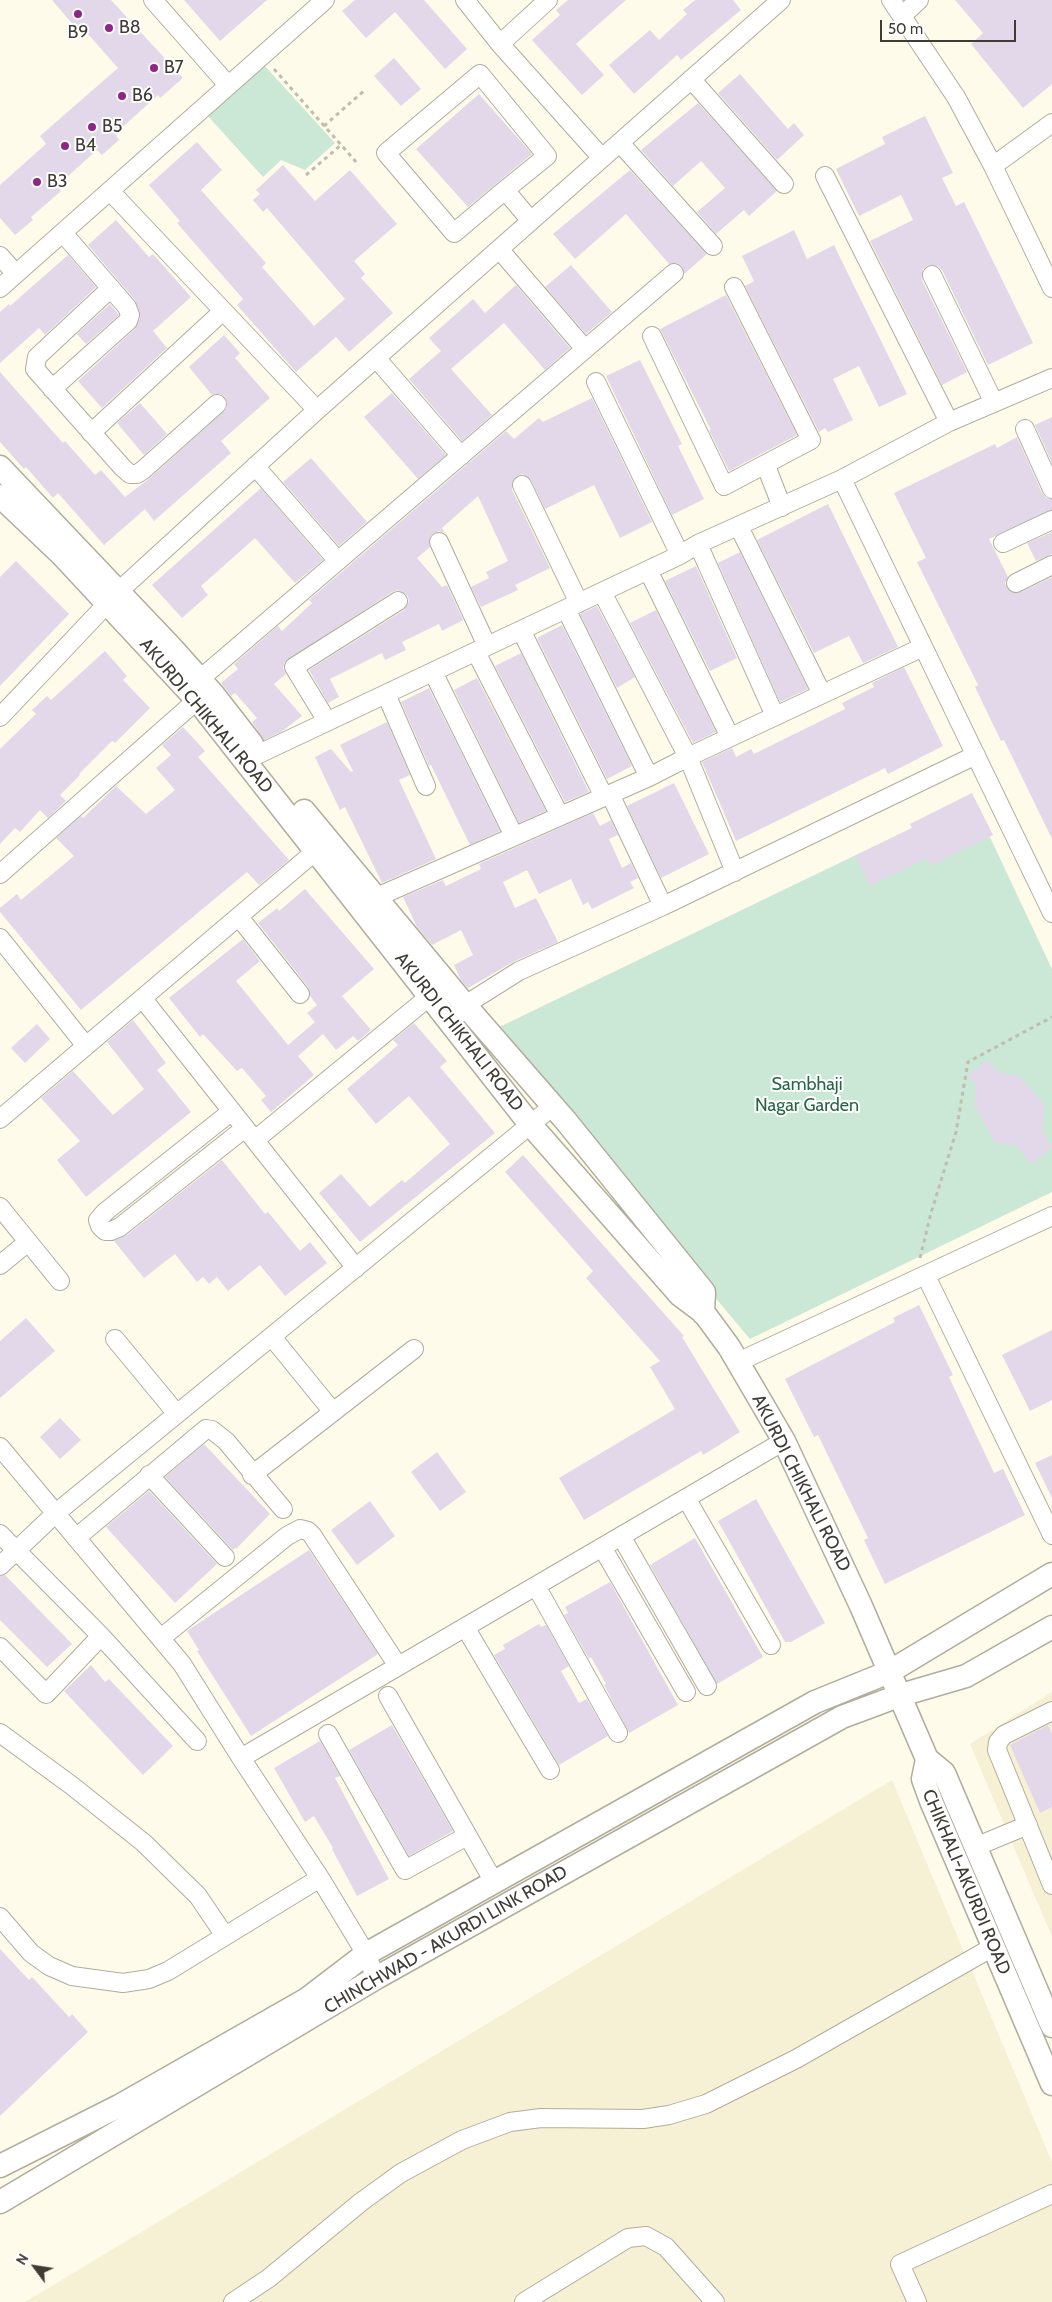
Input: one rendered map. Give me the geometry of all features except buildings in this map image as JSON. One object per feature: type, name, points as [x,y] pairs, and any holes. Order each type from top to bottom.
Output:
[{"type":"main road","points":[[0,468],[113,597],[198,690],[323,845],[377,897],[458,1014],[553,1106],[704,1292],[704,1313]]},
{"type":"main road","points":[[0,496],[62,555],[113,597]]},
{"type":"main road","name":"AKURDI CHIKHALI ROAD","points":[[323,845],[430,996],[458,1014],[529,1123],[680,1295],[704,1313],[738,1362],[784,1441],[861,1606],[927,1759]]},
{"type":"main road","name":"CHINCHWAD - AKURDI LINK ROAD","points":[[0,2166],[118,2106],[308,1999],[366,1954],[815,1702],[890,1672],[1052,1574]]},
{"type":"main road","name":"CHINCHWAD - AKURDI LINK ROAD","points":[[0,2202],[376,1978],[842,1716],[900,1695],[966,1676],[1052,1627]]},
{"type":"main road","name":"CHIKHALI-AKURDI ROAD","points":[[1052,2026],[944,1773],[927,1759],[923,1779],[925,1786],[1052,2084]]},
{"type":"street","points":[[153,0],[228,85]]},
{"type":"street","points":[[0,288],[325,0]]},
{"type":"street","points":[[465,0],[500,44],[602,158]]},
{"type":"street","points":[[500,44],[548,0]]},
{"type":"street","points":[[0,717],[113,597],[255,466],[781,0]]},
{"type":"street","points":[[891,0],[956,97],[993,166],[1052,288]]},
{"type":"street","points":[[902,15],[919,0]]},
{"type":"street","points":[[480,74],[547,156],[505,190],[454,233],[386,153],[480,74]]},
{"type":"street","points":[[691,79],[784,184]]},
{"type":"street","points":[[993,166],[1052,123]]},
{"type":"street","points":[[620,143],[713,246]]},
{"type":"street","points":[[825,176],[949,422]]},
{"type":"street","points":[[505,190],[531,221]]},
{"type":"street","points":[[110,191],[316,410]]},
{"type":"street","points":[[52,389],[128,321],[130,315],[127,307],[63,233]]},
{"type":"street","points":[[499,250],[586,349]]},
{"type":"street","points":[[0,256],[16,274]]},
{"type":"street","points":[[0,874],[338,561],[674,274]]},
{"type":"street","points":[[932,275],[994,403]]},
{"type":"street","points":[[111,288],[37,357],[35,369],[91,433],[123,468],[130,474],[137,474],[216,404]]},
{"type":"street","points":[[652,336],[724,486],[766,466],[812,440],[734,288]]},
{"type":"street","points":[[91,433],[223,311]]},
{"type":"street","points":[[376,358],[462,456]]},
{"type":"street","points":[[253,757],[680,555],[698,544],[842,479],[949,422],[1052,378]]},
{"type":"street","points":[[596,382],[680,555]]},
{"type":"street","points":[[1025,429],[1052,489]]},
{"type":"street","points":[[255,466],[338,561]]},
{"type":"street","points":[[766,466],[782,507]]},
{"type":"street","points":[[842,479],[1052,913]]},
{"type":"street","points":[[522,485],[572,606],[649,777]]},
{"type":"street","points":[[1003,544],[1052,520]]},
{"type":"street","points":[[739,527],[822,694]]},
{"type":"street","points":[[439,542],[481,649],[560,816]]},
{"type":"street","points":[[698,544],[775,716]]},
{"type":"street","points":[[1016,583],[1052,565]]},
{"type":"street","points":[[648,570],[730,737]]},
{"type":"street","points":[[602,592],[688,757],[735,872]]},
{"type":"street","points":[[327,722],[294,667],[398,601]]},
{"type":"street","points":[[521,630],[663,906]]},
{"type":"street","points":[[377,897],[649,777],[923,647]]},
{"type":"street","points":[[433,672],[514,836]]},
{"type":"street","points":[[386,694],[426,786]]},
{"type":"street","points":[[458,1014],[520,971],[735,872],[976,755]]},
{"type":"street","points":[[2,1114],[143,999],[323,845]]},
{"type":"street","points":[[238,918],[300,994]]},
{"type":"street","points":[[0,938],[86,1046]]},
{"type":"street","points":[[232,1111],[105,1212],[98,1220],[100,1226],[111,1232],[120,1228],[250,1134],[430,996]]},
{"type":"street","points":[[143,999],[356,1268]]},
{"type":"street","points":[[0,1566],[56,1513],[356,1268],[529,1123],[553,1106]]},
{"type":"street","points":[[0,1207],[60,1281]]},
{"type":"street","points":[[738,1362],[1052,1216]]},
{"type":"street","points":[[0,1265],[28,1242]]},
{"type":"street","points":[[920,1278],[1050,1525]]},
{"type":"street","points":[[272,1336],[333,1412]]},
{"type":"street","points":[[115,1339],[177,1414]]},
{"type":"street","points":[[252,1474],[414,1349]]},
{"type":"street","points":[[76,1538],[206,1429],[212,1430],[226,1441],[283,1509]]},
{"type":"street","points":[[240,1758],[784,1441]]},
{"type":"street","points":[[0,1447],[182,1664],[240,1758],[320,1878],[366,1954],[376,1978]]},
{"type":"street","points":[[149,1475],[224,1557]]},
{"type":"street","points":[[686,1498],[771,1645]]},
{"type":"street","points":[[161,1638],[287,1536],[300,1528],[312,1535],[398,1666]]},
{"type":"street","points":[[0,1534],[101,1636],[197,1741]]},
{"type":"street","points":[[621,1536],[707,1686]]},
{"type":"street","points":[[602,1547],[686,1692]]},
{"type":"street","points":[[536,1586],[618,1732]]},
{"type":"street","points":[[465,1628],[550,1770]]},
{"type":"street","points":[[0,1647],[46,1694],[101,1636]]},
{"type":"street","points":[[388,1696],[494,1882]]},
{"type":"street","points":[[1052,1711],[1004,1735],[998,1742],[997,1750],[1052,1885]]},
{"type":"street","points":[[0,1733],[71,1785],[144,1843],[198,1896],[225,1936]]},
{"type":"street","points":[[328,1734],[405,1870],[467,1836]]},
{"type":"street","points":[[975,1847],[1028,1825]]},
{"type":"street","points":[[0,1917],[32,1953],[49,1966],[72,1976],[123,1983],[149,1979],[168,1971],[320,1878]]},
{"type":"street","points":[[233,2302],[269,2278],[361,2202],[401,2173],[462,2140],[510,2122],[541,2118],[643,2119],[670,2115],[706,2104],[796,2059],[993,1947]]},
{"type":"street","points":[[917,2302],[900,2264],[1052,2194]]},
{"type":"street","points":[[524,2302],[628,2238],[646,2236],[666,2247],[715,2302]]},
{"type":"path","points":[[262,55],[358,164]]},
{"type":"path","points":[[324,126],[366,89]]},
{"type":"path","points":[[306,175],[342,146]]},
{"type":"path","points":[[920,1278],[931,1212],[956,1132],[968,1062],[1052,1017]]},
{"type":"shaded area","points":[[1052,1692],[1052,1937],[970,1744]]},
{"type":"shaded area","points":[[892,1780],[1052,2162],[1052,2302],[25,2302]]},
{"type":"green space","points":[[263,64],[335,143],[305,170],[281,160],[263,177],[208,116]]},
{"type":"green space","name":"Sambhaji Nagar Garden","points":[[972,799],[1052,969],[1052,1192],[750,1339],[491,1031]]},
{"type":"place","name":"B9","points":[[78,14]]},
{"type":"place","name":"B8","points":[[109,28]]},
{"type":"place","name":"B7","points":[[154,68]]},
{"type":"place","name":"B6","points":[[122,96]]},
{"type":"place","name":"B5","points":[[92,127]]},
{"type":"place","name":"B4","points":[[65,146]]},
{"type":"place","name":"B3","points":[[37,182]]}]
